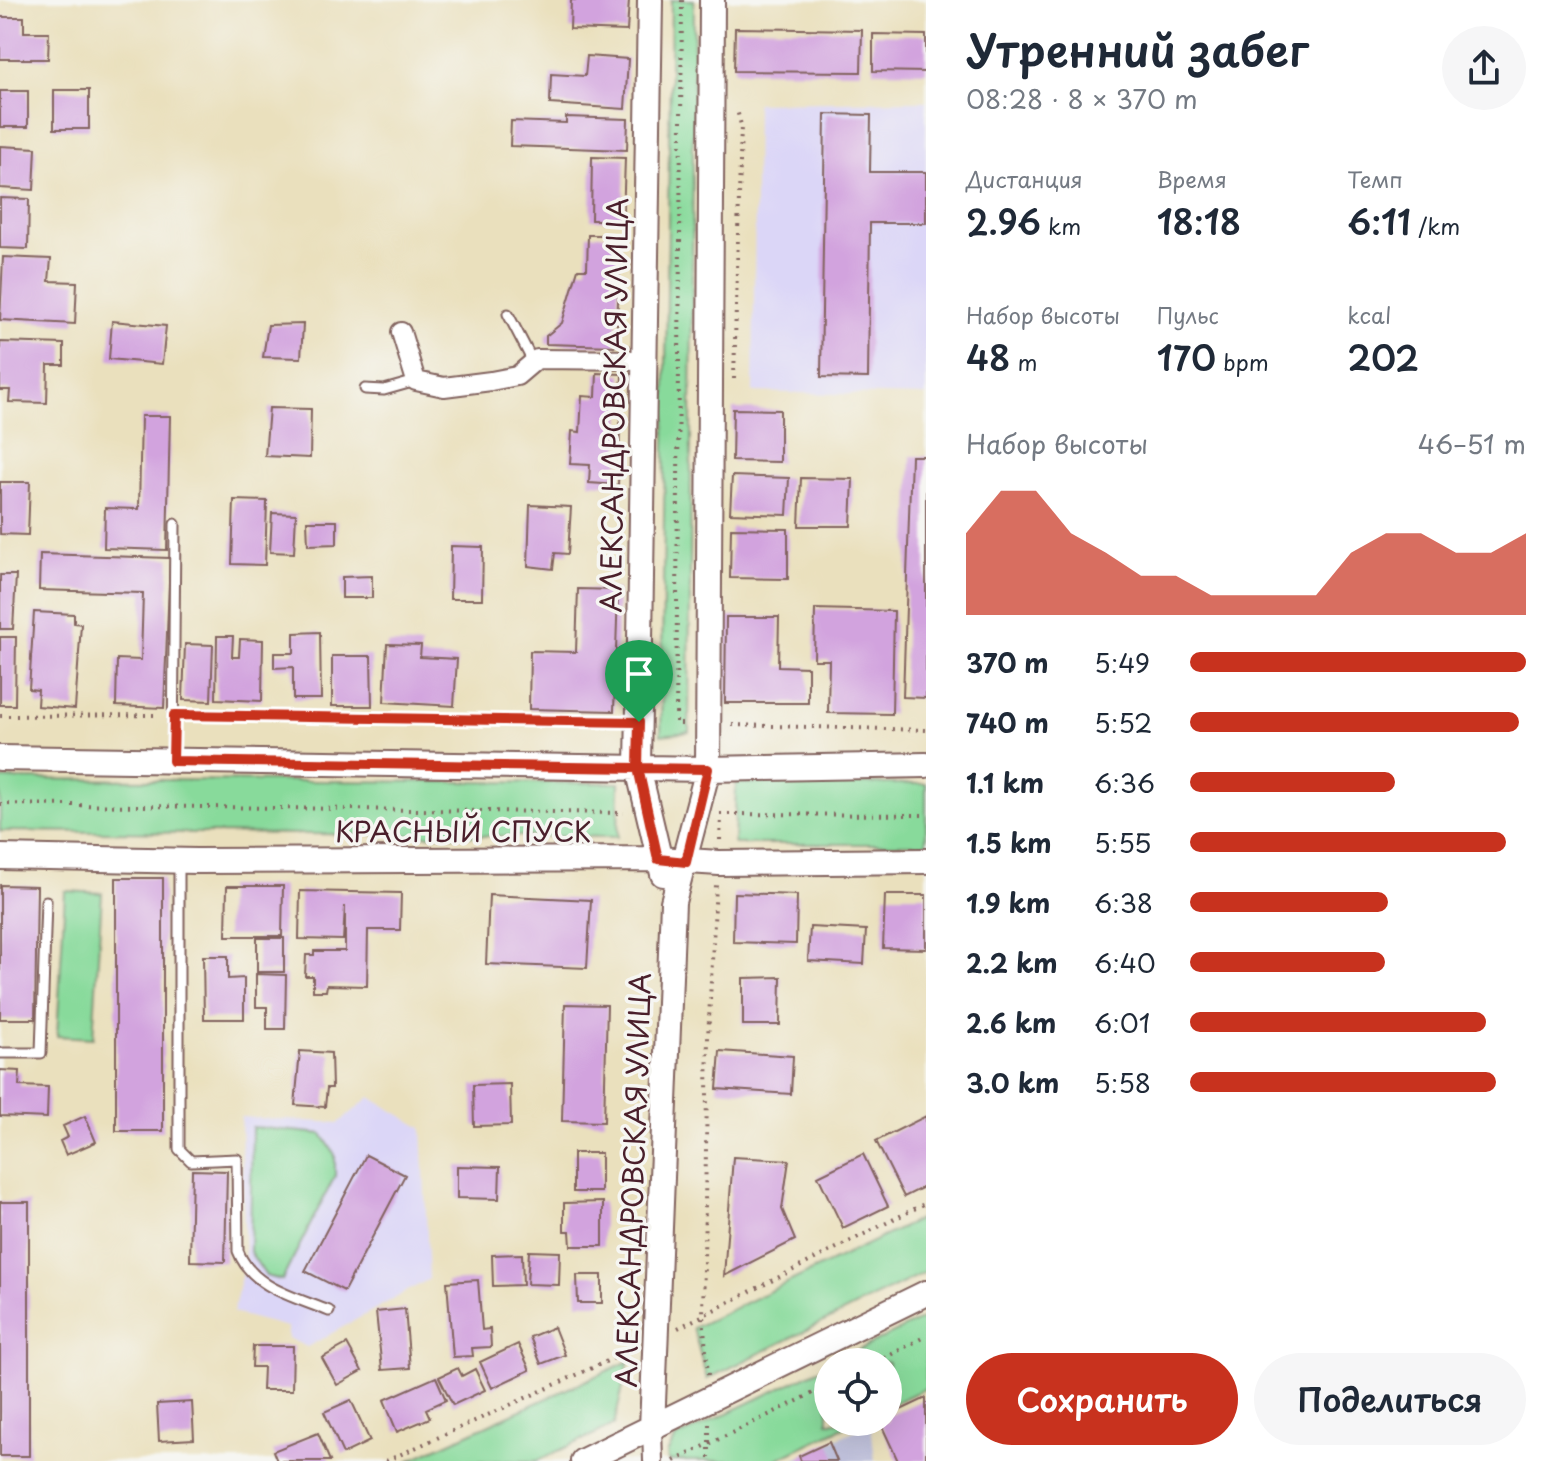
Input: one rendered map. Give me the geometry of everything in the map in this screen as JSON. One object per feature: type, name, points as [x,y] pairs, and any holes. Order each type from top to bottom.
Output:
[{"type":"street","name":"АЛЕКСАНДРОВСКАЯ УЛИЦА","points":[[650,0],[638,768],[658,859],[673,902]]},
{"type":"street","name":"АЛЕКСАНДРОВСКАЯ УЛИЦА","points":[[653,1461],[673,902],[708,769],[712,0]]},
{"type":"street","points":[[401,332],[416,381],[444,387],[517,376],[537,359],[644,360]]},
{"type":"street","points":[[0,758],[708,769],[926,765]]},
{"type":"street","name":"КРАСНЫЙ СПУСК","points":[[0,857],[179,861],[926,861]]},
{"type":"street","points":[[583,1461],[926,1293]]},
{"type":"lane","points":[[508,314],[533,362]]},
{"type":"lane","points":[[365,389],[384,390],[416,381]]},
{"type":"lane","points":[[173,761],[175,524]]},
{"type":"lane","points":[[179,861],[179,1149],[191,1161],[237,1159],[238,1251],[243,1265],[265,1284],[329,1311]]},
{"type":"lane","points":[[0,1053],[41,1053],[46,901]]},
{"type":"path","points":[[0,716],[174,715],[676,724]]},
{"type":"path","points":[[0,804],[647,814]]},
{"type":"path","points":[[698,813],[926,815]]},
{"type":"path","points":[[902,1349],[926,1336]]},
{"type":"path","points":[[674,1461],[814,1393]]},
{"type":"shaded area","points":[[926,101],[926,396],[753,392],[756,103]]},
{"type":"shaded area","points":[[370,1097],[422,1128],[429,1279],[307,1347],[288,1338],[287,1327],[233,1313],[245,1259],[241,1117],[339,1123]]},
{"type":"shaded area","points":[[843,1436],[872,1436],[875,1461],[788,1461]]},
{"type":"green space","points":[[671,0],[694,0],[689,732],[661,735]]},
{"type":"green space","points":[[0,779],[619,783],[618,837],[0,831]]},
{"type":"green space","points":[[736,783],[926,784],[926,844],[734,844]]},
{"type":"green space","points":[[65,891],[102,893],[93,1038],[57,1036]]},
{"type":"green space","points":[[252,1127],[322,1134],[335,1155],[335,1176],[282,1280],[266,1276],[250,1252]]},
{"type":"green space","points":[[926,1216],[926,1272],[707,1379],[693,1328]]},
{"type":"green space","points":[[926,1317],[926,1388],[902,1399],[902,1348],[863,1348]]},
{"type":"green space","points":[[629,1361],[614,1425],[537,1461],[408,1461]]},
{"type":"green space","points":[[814,1372],[814,1436],[825,1436],[773,1461],[668,1461],[667,1453],[676,1438]]},
{"type":"building","points":[[571,0],[629,0],[627,31],[570,29]]},
{"type":"building","points":[[0,17],[24,17],[24,32],[49,32],[48,59],[0,59]]},
{"type":"building","points":[[735,28],[862,30],[861,72],[734,71]]},
{"type":"building","points":[[873,34],[926,35],[926,72],[873,71]]},
{"type":"building","points":[[587,56],[628,59],[625,109],[550,104],[551,74],[585,76]]},
{"type":"building","points":[[54,90],[89,90],[89,129],[54,129]]},
{"type":"building","points":[[0,91],[28,91],[28,127],[0,127]]},
{"type":"building","points":[[825,114],[871,115],[870,172],[926,172],[926,223],[870,223],[868,378],[821,377]]},
{"type":"building","points":[[566,117],[628,119],[627,150],[510,146],[511,121],[566,123]]},
{"type":"building","points":[[0,146],[36,148],[34,190],[0,188]]},
{"type":"building","points":[[592,157],[625,158],[623,220],[591,220]]},
{"type":"building","points":[[0,198],[29,199],[28,249],[0,248]]},
{"type":"building","points":[[588,235],[621,235],[616,346],[546,344],[546,336],[562,323],[578,269],[587,269]]},
{"type":"building","points":[[3,257],[51,259],[49,281],[77,282],[75,324],[0,320]]},
{"type":"building","points":[[112,321],[166,326],[162,364],[109,359]]},
{"type":"building","points":[[303,324],[301,358],[263,357],[268,325]]},
{"type":"building","points":[[0,342],[64,344],[64,365],[48,365],[47,403],[9,402],[10,390],[0,390]]},
{"type":"building","points":[[597,373],[622,374],[618,485],[589,483],[590,465],[570,464],[572,431],[580,432],[582,396],[596,397]]},
{"type":"building","points":[[269,408],[311,409],[310,458],[265,456]]},
{"type":"building","points":[[733,409],[780,410],[780,462],[732,461]]},
{"type":"building","points":[[141,416],[170,416],[167,550],[104,548],[105,508],[139,509]]},
{"type":"building","points":[[911,456],[926,456],[926,698],[903,697]]},
{"type":"building","points":[[732,476],[789,478],[787,515],[730,513]]},
{"type":"building","points":[[801,478],[853,479],[851,526],[799,526]]},
{"type":"building","points":[[0,482],[30,482],[28,535],[0,534]]},
{"type":"building","points":[[234,500],[267,501],[265,565],[232,564]]},
{"type":"building","points":[[530,505],[571,507],[568,554],[555,553],[553,569],[528,566]]},
{"type":"building","points":[[272,513],[296,514],[294,553],[270,552]]},
{"type":"building","points":[[307,521],[337,521],[337,544],[308,545]]},
{"type":"building","points":[[731,528],[788,529],[788,579],[730,578]]},
{"type":"building","points":[[451,546],[483,547],[482,599],[450,599]]},
{"type":"building","points":[[40,554],[170,558],[164,708],[116,706],[117,659],[141,660],[143,593],[39,590]]},
{"type":"building","points":[[0,575],[16,575],[13,629],[0,629]]},
{"type":"building","points":[[372,576],[372,598],[342,598],[342,577]]},
{"type":"building","points":[[578,589],[618,590],[614,711],[529,709],[530,651],[576,652]]},
{"type":"building","points":[[815,609],[894,611],[892,714],[828,713],[829,660],[814,660]]},
{"type":"building","points":[[34,612],[74,614],[74,623],[81,624],[75,709],[37,706],[38,690],[29,689]]},
{"type":"building","points":[[726,617],[779,617],[778,666],[808,667],[808,703],[725,703]]},
{"type":"building","points":[[320,632],[321,699],[293,699],[293,667],[274,668],[274,653],[294,653],[294,633]]},
{"type":"building","points":[[217,636],[233,636],[232,657],[239,657],[240,639],[263,640],[262,701],[216,699]]},
{"type":"building","points":[[0,637],[16,637],[15,705],[0,705]]},
{"type":"building","points":[[185,644],[213,645],[211,701],[183,700]]},
{"type":"building","points":[[387,644],[421,645],[420,657],[457,659],[454,706],[384,702]]},
{"type":"building","points":[[332,656],[371,656],[372,706],[332,706]]},
{"type":"building","points":[[116,878],[163,878],[163,1131],[116,1131]]},
{"type":"building","points":[[0,885],[37,886],[35,1019],[0,1019]]},
{"type":"building","points":[[227,886],[283,886],[282,936],[226,936]]},
{"type":"building","points":[[300,891],[401,893],[400,930],[368,930],[367,986],[327,985],[326,991],[313,991],[313,976],[305,976],[306,955],[314,955],[314,951],[345,951],[345,906],[343,940],[299,939]]},
{"type":"building","points":[[734,893],[797,895],[796,944],[733,942]]},
{"type":"building","points":[[489,895],[591,900],[587,968],[486,964]]},
{"type":"building","points":[[885,895],[926,895],[926,949],[883,948]]},
{"type":"building","points":[[810,927],[866,930],[864,964],[808,961]]},
{"type":"building","points":[[257,938],[284,938],[284,972],[257,972]]},
{"type":"building","points":[[203,956],[228,956],[228,979],[244,978],[244,1019],[204,1019]]},
{"type":"building","points":[[256,974],[286,975],[285,1029],[267,1029],[267,1007],[256,1007]]},
{"type":"building","points":[[781,977],[780,1025],[743,1025],[743,978]]},
{"type":"building","points":[[565,1004],[607,1005],[604,1122],[562,1121]]},
{"type":"building","points":[[300,1051],[331,1053],[332,1088],[327,1088],[325,1107],[295,1105]]},
{"type":"building","points":[[720,1051],[793,1056],[791,1094],[717,1089]]},
{"type":"building","points":[[0,1070],[20,1071],[19,1086],[48,1087],[47,1118],[0,1116]]},
{"type":"building","points":[[510,1084],[511,1125],[474,1126],[473,1085]]},
{"type":"building","points":[[85,1116],[96,1142],[66,1155],[60,1141],[68,1137],[63,1126]]},
{"type":"building","points":[[926,1116],[926,1186],[904,1197],[876,1141]]},
{"type":"building","points":[[573,1153],[601,1153],[601,1192],[573,1192]]},
{"type":"building","points":[[863,1154],[888,1206],[843,1228],[818,1176]]},
{"type":"building","points":[[366,1155],[405,1175],[344,1291],[305,1271]]},
{"type":"building","points":[[733,1157],[789,1160],[782,1209],[795,1240],[724,1276]]},
{"type":"building","points":[[457,1166],[500,1167],[499,1199],[457,1198]]},
{"type":"building","points":[[192,1170],[227,1171],[225,1262],[190,1261]]},
{"type":"building","points":[[0,1202],[29,1202],[29,1456],[0,1456]]},
{"type":"building","points":[[603,1202],[603,1246],[571,1246],[570,1231],[564,1231],[564,1203]]},
{"type":"building","points":[[529,1251],[560,1252],[559,1285],[527,1284]]},
{"type":"building","points":[[522,1254],[523,1285],[493,1286],[492,1255]]},
{"type":"building","points":[[577,1275],[602,1275],[602,1303],[578,1303]]},
{"type":"building","points":[[478,1280],[482,1330],[490,1329],[491,1347],[472,1348],[473,1356],[453,1357],[447,1282]]},
{"type":"building","points":[[405,1309],[410,1368],[382,1370],[376,1312]]},
{"type":"building","points":[[554,1327],[565,1355],[541,1364],[530,1337]]},
{"type":"building","points":[[347,1344],[362,1371],[337,1385],[322,1358]]},
{"type":"building","points":[[518,1344],[530,1370],[492,1388],[480,1362]]},
{"type":"building","points":[[253,1346],[293,1346],[292,1390],[262,1390],[263,1367],[252,1367]]},
{"type":"building","points":[[458,1368],[462,1376],[475,1369],[485,1390],[453,1405],[439,1377]]},
{"type":"building","points":[[436,1377],[446,1400],[426,1409],[430,1418],[397,1432],[384,1400]]},
{"type":"building","points":[[926,1398],[926,1461],[898,1461],[886,1436],[902,1436],[902,1409]]},
{"type":"building","points":[[351,1400],[370,1441],[343,1454],[324,1412]]},
{"type":"building","points":[[192,1402],[194,1439],[159,1441],[157,1404]]},
{"type":"building","points":[[318,1433],[330,1461],[277,1461],[273,1451]]},
{"type":"building","points":[[829,1442],[837,1461],[801,1461],[799,1456]]},
{"type":"route","points":[[639,722],[174,715],[173,761],[638,768],[658,859],[686,862],[708,769],[638,768],[639,722]]}]
